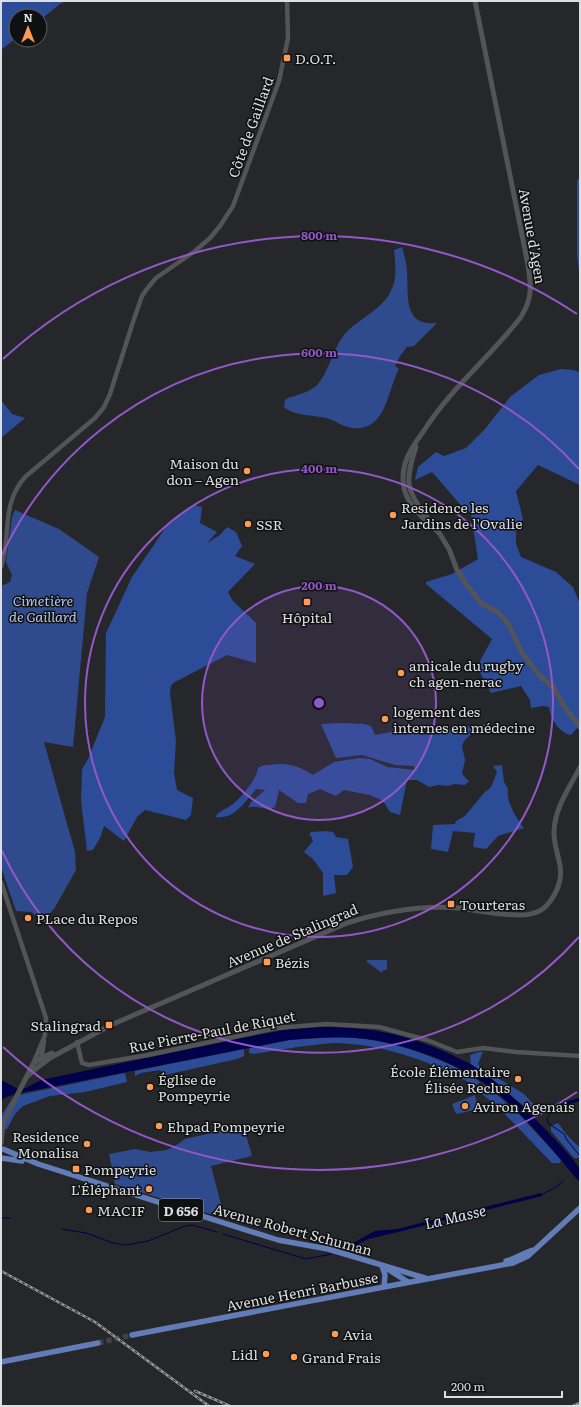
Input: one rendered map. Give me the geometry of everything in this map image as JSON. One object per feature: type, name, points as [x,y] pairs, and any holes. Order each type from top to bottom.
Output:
[{"type":"main road","name":"Avenue d'Agen","points":[[475,1],[528,265],[531,295],[528,304],[518,320],[452,393],[431,419],[408,457],[408,478],[411,494],[416,504],[439,533],[449,549],[457,570],[469,588],[481,603],[499,613],[509,625],[525,658],[540,676],[553,687],[568,711],[580,726]]},
{"type":"main road","name":"Avenue de Stalingrad","points":[[2,1146],[2,1125],[33,1064],[41,1058],[175,997],[255,964],[324,932],[369,916],[432,908],[457,908],[522,915],[533,914],[542,910],[554,895],[561,876],[554,835],[554,823],[558,810],[580,766]]},
{"type":"main road","name":"Avenue de Stalingrad","points":[[26,1079],[33,1071],[50,1058],[77,1042]]},
{"type":"main road","points":[[1,1157],[2,1146]]},
{"type":"main road","name":"Avenue Robert Schuman","points":[[2,1146],[36,1163]]},
{"type":"main road","name":"Avenue Robert Schuman","points":[[1,1157],[36,1163],[278,1240],[328,1249],[427,1279]]},
{"type":"main road","name":"Avenue Henri Barbusse","points":[[132,1335],[519,1262],[528,1256],[580,1208]]},
{"type":"main road","name":"Avenue Henri Barbusse","points":[[478,1270],[482,1267],[512,1260],[528,1251],[534,1250]]},
{"type":"main road","points":[[506,1265],[512,1260]]},
{"type":"main road","points":[[383,1266],[384,1287]]},
{"type":"main road","name":"Avenue Robert Schuman","points":[[383,1266],[410,1282]]},
{"type":"main road","points":[[407,1273],[410,1282]]},
{"type":"main road","points":[[1,1362],[98,1343]]},
{"type":"street","name":"Côte de Gaillard","points":[[1,567],[5,549],[8,508],[16,489],[25,478],[95,418],[104,407],[110,394],[142,296],[156,278],[199,248],[220,226],[233,206],[279,82],[288,38],[287,1]]},
{"type":"street","points":[[1,882],[45,1014],[45,1035],[41,1061],[35,1065],[33,1071]]},
{"type":"street","name":"Rue Pierre-Paul de Riquet","points":[[77,1042],[82,1063],[89,1065],[141,1056],[277,1028],[327,1024],[379,1027],[427,1040],[457,1052],[483,1048],[516,1052],[580,1056]]},
{"type":"street","points":[[33,1064],[45,1035]]},
{"type":"green space","points":[[402,247],[406,265],[408,299],[413,315],[418,320],[426,323],[437,323],[414,346],[407,347],[400,356],[395,366],[399,369],[379,417],[364,427],[352,428],[326,418],[304,415],[288,410],[284,407],[285,400],[306,392],[316,386],[324,375],[336,347],[344,335],[378,307],[389,294],[395,277],[394,250]]},
{"type":"green space","name":"Cimetière de Gaillard","points":[[15,510],[59,529],[99,557],[87,593],[73,747],[44,742],[75,852],[76,870],[54,909],[43,921],[31,912],[16,911],[1,867],[1,586],[10,582],[12,575],[6,562],[12,517]]},
{"type":"green space","points":[[367,960],[387,960],[387,970],[383,970],[382,973],[367,962]]},
{"type":"green space","name":"Aviron Agenais","points":[[475,1095],[478,1109],[457,1114],[455,1112],[452,1104]]},
{"type":"green space","points":[[243,1124],[252,1156],[211,1166],[223,1212],[210,1214],[115,1184],[109,1154],[135,1149],[150,1152],[167,1150],[185,1139],[238,1127]]},
{"type":"shaded area","points":[[1,1],[66,1],[48,14],[48,8],[8,8],[8,44],[1,50]]},
{"type":"shaded area","points":[[580,176],[580,280],[577,255],[577,181]]},
{"type":"shaded area","points":[[561,369],[574,370],[580,373],[580,485],[538,465],[516,491],[523,519],[516,531],[516,544],[521,557],[556,572],[573,587],[580,604],[580,731],[577,728],[571,735],[559,728],[551,716],[549,707],[542,706],[531,708],[530,700],[521,686],[491,693],[478,669],[480,661],[492,639],[426,584],[426,582],[452,574],[478,559],[471,514],[465,510],[432,472],[415,480],[418,467],[436,452],[444,456],[466,448],[485,429],[510,397],[539,375]]},
{"type":"shaded area","points":[[1,400],[12,414],[25,418],[1,438]]},
{"type":"shaded area","points":[[193,505],[202,507],[200,523],[217,532],[207,543],[220,535],[227,527],[236,532],[242,546],[235,556],[255,564],[228,592],[233,601],[256,623],[256,663],[227,655],[173,683],[171,686],[170,693],[176,741],[174,773],[177,790],[193,798],[191,815],[186,820],[145,810],[137,817],[124,841],[104,826],[100,838],[93,850],[87,851],[81,801],[82,769],[88,759],[105,717],[106,633],[132,577],[166,527]]},
{"type":"shaded area","points":[[321,724],[364,724],[371,726],[375,735],[391,732],[405,734],[490,724],[492,725],[472,733],[464,741],[462,746],[465,760],[462,774],[469,781],[465,785],[455,784],[429,787],[417,780],[407,780],[400,815],[390,812],[383,801],[370,795],[344,790],[336,796],[320,789],[308,794],[306,803],[298,803],[279,790],[275,807],[268,809],[254,807],[248,808],[251,802],[265,790],[256,789],[244,804],[234,813],[228,816],[216,817],[217,814],[241,797],[255,777],[258,768],[264,765],[287,764],[303,769],[313,775],[334,762],[359,758],[370,759],[387,767],[415,770],[414,766],[395,765],[362,755],[336,758]]},
{"type":"shaded area","points":[[502,765],[504,782],[508,789],[510,804],[515,815],[524,828],[498,836],[486,849],[473,847],[475,833],[453,831],[448,852],[431,849],[433,825],[455,824],[456,821],[465,816],[484,793],[491,787],[497,772],[493,766]]},
{"type":"shaded area","points":[[311,832],[333,832],[336,837],[348,839],[353,867],[347,875],[334,875],[336,893],[323,896],[323,873],[313,859],[304,852],[313,841],[309,835]]},
{"type":"shaded area","points":[[321,1038],[366,1039],[398,1046],[419,1052],[450,1065],[465,1072],[480,1082],[475,1086],[442,1069],[408,1056],[354,1044],[328,1043],[254,1054],[249,1053],[250,1048],[289,1040]]},
{"type":"shaded area","points":[[244,1049],[244,1056],[237,1059],[165,1075],[160,1070],[141,1073],[135,1076],[135,1071]]},
{"type":"shaded area","points":[[483,1052],[478,1064],[481,1068],[524,1094],[538,1109],[534,1107],[531,1110],[520,1103],[471,1064],[470,1055]]},
{"type":"shaded area","points":[[125,1073],[127,1082],[85,1092],[50,1096],[23,1106],[15,1114],[7,1129],[1,1129],[1,1116],[14,1096]]},
{"type":"shaded area","points":[[485,1085],[515,1110],[556,1154],[561,1160],[560,1163],[552,1163],[498,1107],[483,1095],[481,1086]]},
{"type":"shaded area","points":[[558,1123],[566,1134],[579,1147],[579,1158],[574,1158],[551,1131],[551,1126]]},
{"type":"water","points":[[322,1027],[354,1028],[397,1035],[441,1050],[477,1068],[514,1098],[539,1122],[575,1162],[579,1167],[580,1183],[527,1121],[491,1088],[462,1070],[427,1054],[390,1043],[373,1040],[339,1037],[289,1040],[15,1094],[4,1098],[2,1101],[1,1100],[1,1080],[18,1089],[26,1088],[41,1080],[242,1038],[290,1029]]},
{"type":"water","points":[[580,1098],[580,1101],[561,1107],[552,1113],[550,1111],[563,1102]]},
{"type":"water","points":[[541,1193],[542,1196],[368,1239],[348,1250],[342,1249],[375,1231],[397,1229]]},
{"type":"waterway","points":[[551,1113],[547,1118],[548,1123],[564,1134],[580,1156]]},
{"type":"waterway","name":"La Masse","points":[[541,1195],[556,1187],[563,1181]]},
{"type":"waterway","name":"La Masse","points":[[1,1218],[10,1218]]},
{"type":"waterway","name":"La Masse","points":[[62,1229],[86,1233],[113,1243],[126,1245],[148,1241],[185,1226],[192,1225],[217,1232]]},
{"type":"waterway","name":"La Masse","points":[[223,1234],[306,1259],[332,1254]]},
{"type":"tunnel","points":[[98,1343],[132,1335]]},
{"type":"railway","points":[[1,1271],[95,1322],[209,1406]]},
{"type":"railway","points":[[195,1391],[230,1406]]},
{"type":"railway","points":[[573,1406],[580,1403]]},
{"type":"place","name":"D.O.T.","points":[[287,58]]},
{"type":"place","name":"Maison du don – Agen","points":[[247,471]]},
{"type":"place","name":"Residence les Jardins de l'Ovalie","points":[[393,515]]},
{"type":"place","name":"SSR","points":[[248,524]]},
{"type":"place","name":"Hôpital","points":[[307,602]]},
{"type":"place","name":"amicale du rugby ch agen-nerac","points":[[401,673]]},
{"type":"place","name":"logement des internes en médecine","points":[[385,719]]},
{"type":"place","name":"Tourteras","points":[[451,904]]},
{"type":"place","name":"PLace du Repos","points":[[28,918]]},
{"type":"place","name":"Bézis","points":[[267,962]]},
{"type":"place","name":"Stalingrad","points":[[109,1025]]},
{"type":"place","name":"École Élémentaire Élisée Reclus","points":[[518,1079]]},
{"type":"place","name":"Église de Pompeyrie","points":[[150,1087]]},
{"type":"place","name":"Aviron Agenais","points":[[465,1106]]},
{"type":"place","name":"Ehpad Pompeyrie","points":[[159,1126]]},
{"type":"place","name":"Residence Monalisa","points":[[87,1144]]},
{"type":"place","name":"Pompeyrie","points":[[76,1169]]},
{"type":"place","name":"L'Éléphant","points":[[149,1189]]},
{"type":"place","name":"MACIF","points":[[89,1210]]},
{"type":"place","name":"Avia","points":[[335,1334]]},
{"type":"place","name":"Lidl","points":[[266,1354]]},
{"type":"place","name":"Grand Frais","points":[[294,1357]]}]
